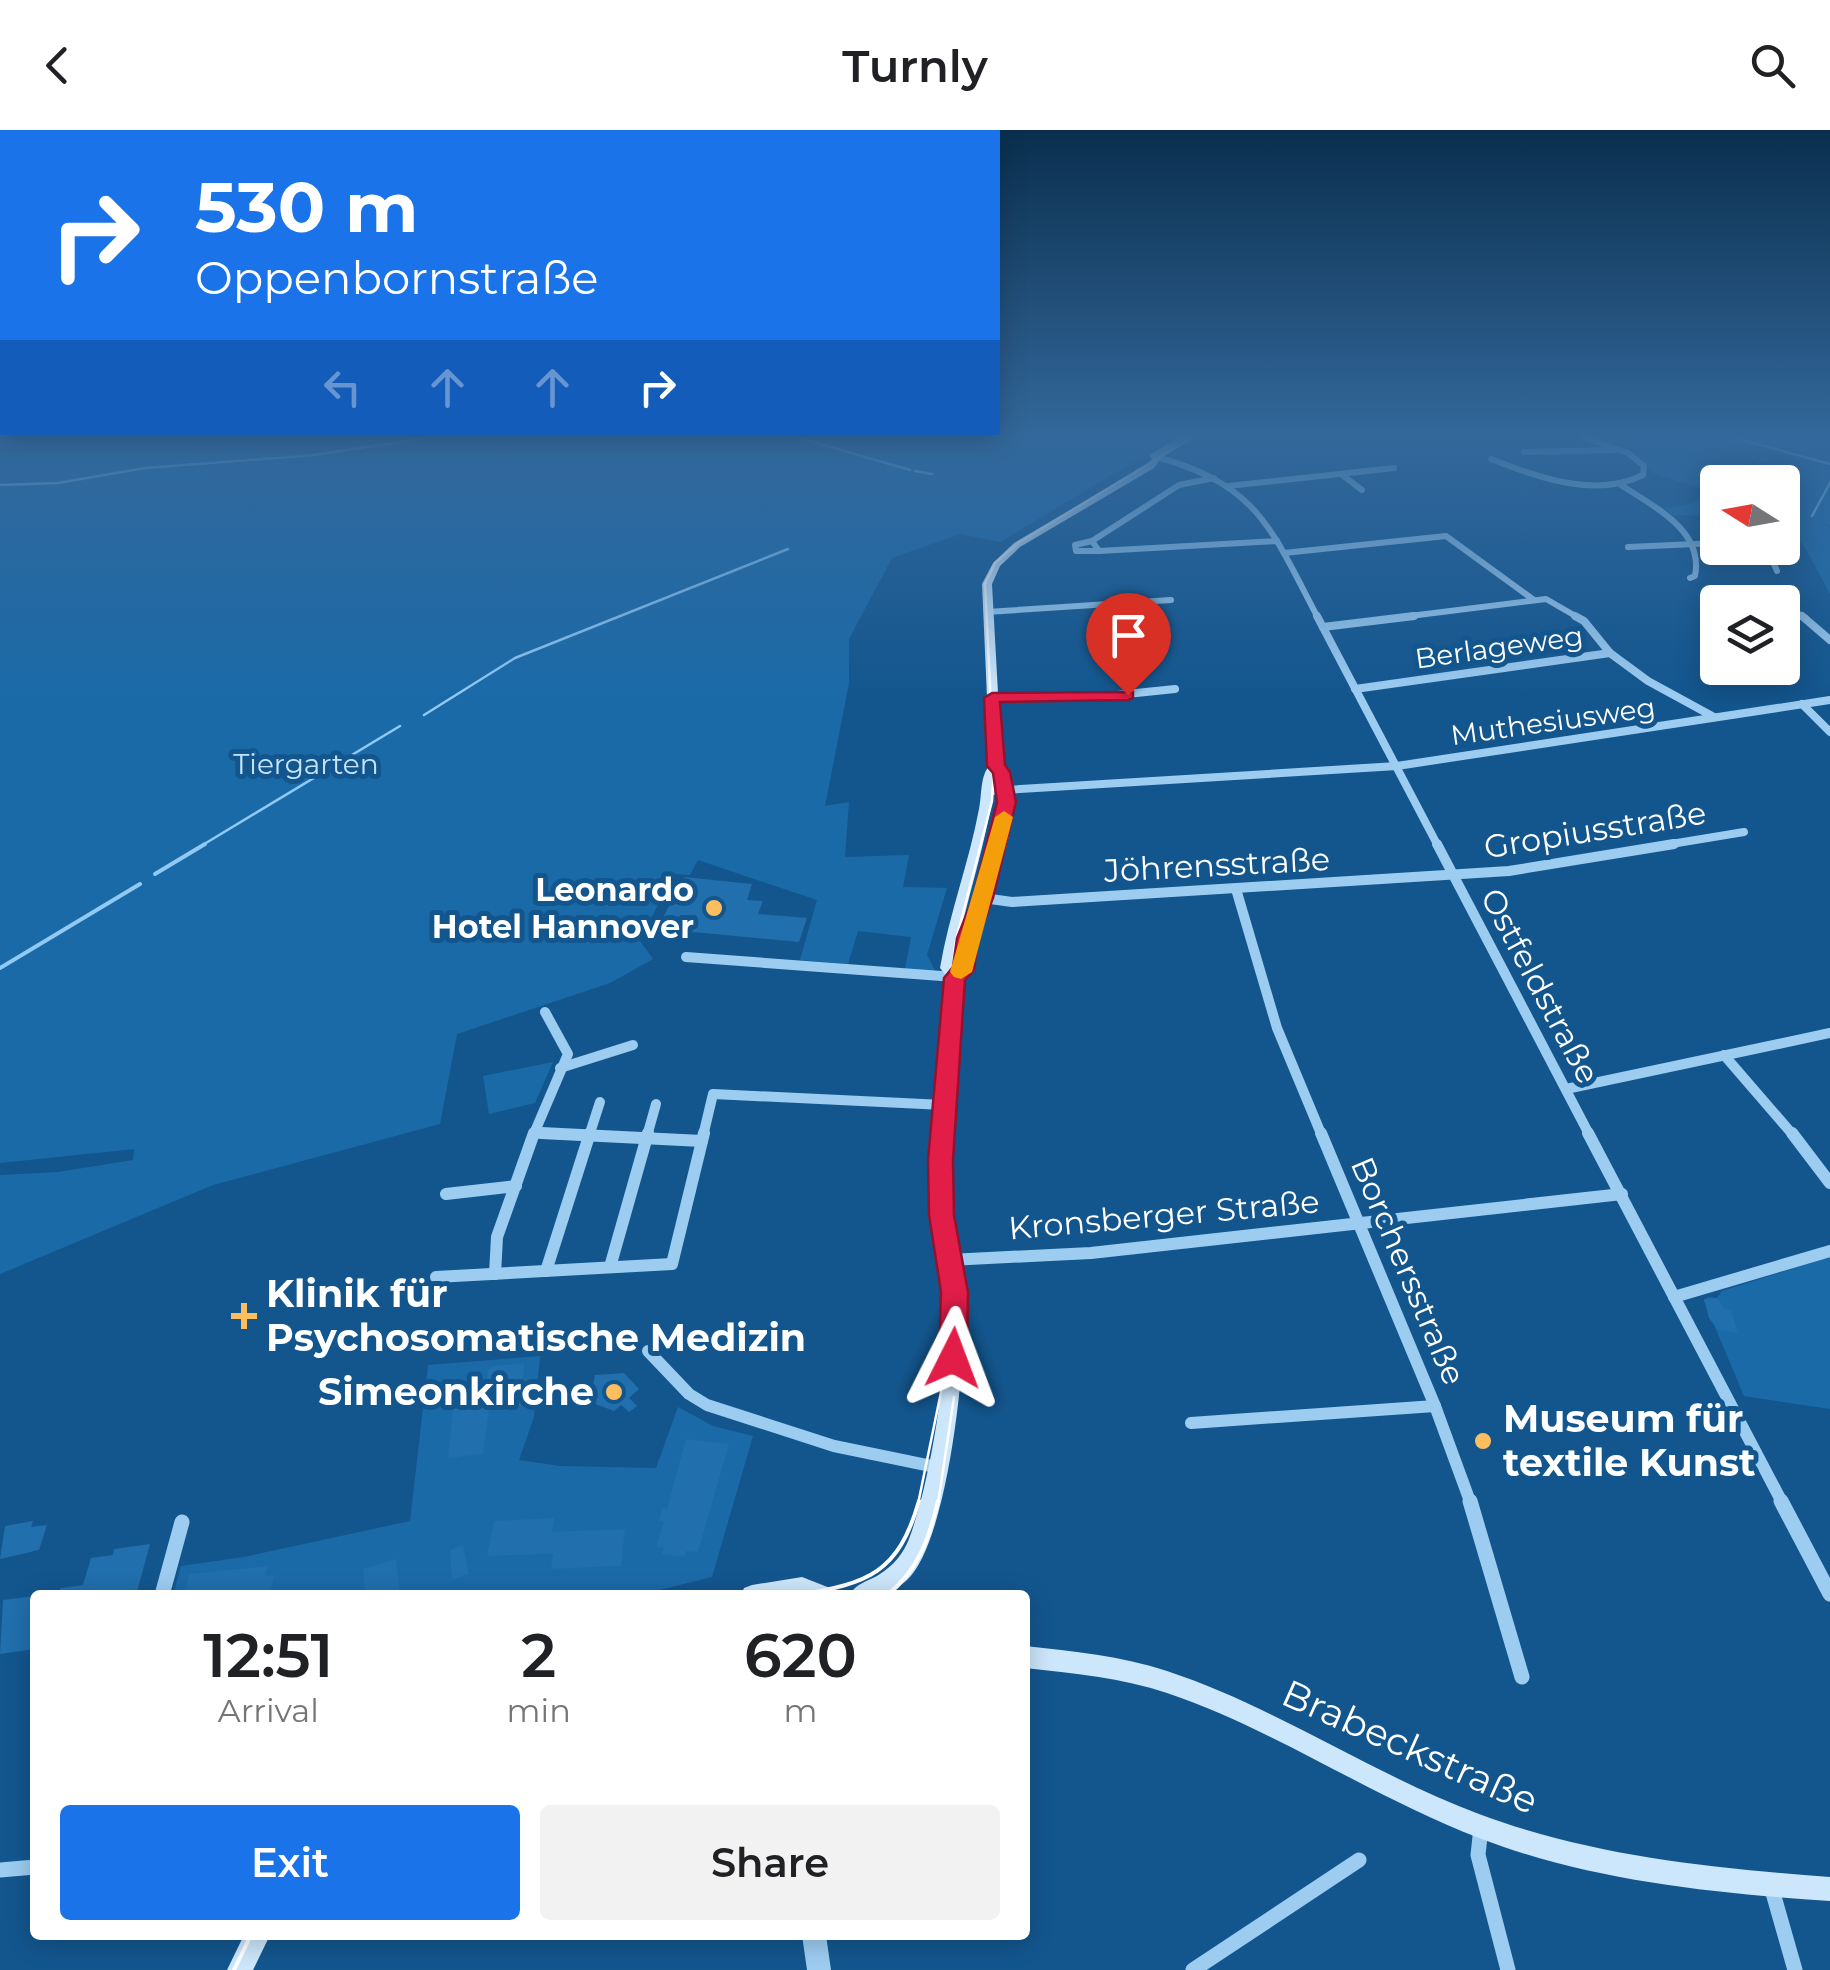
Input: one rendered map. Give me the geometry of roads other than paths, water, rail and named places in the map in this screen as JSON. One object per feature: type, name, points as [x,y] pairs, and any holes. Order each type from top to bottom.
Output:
[{"type":"main road","points":[[954,978],[964,970],[968,938],[1000,838],[1005,791],[996,766],[987,582],[998,561],[1054,523]]},
{"type":"main road","points":[[892,1589],[915,1551],[936,1468],[955,1331],[939,1186],[954,978],[947,968],[989,791],[990,771],[996,766]]},
{"type":"main road","name":"Brabeckstraße","points":[[1030,1658],[1113,1668],[1182,1687],[1374,1781],[1481,1827],[1624,1868],[1830,1889]]},
{"type":"main road","points":[[240,1970],[255,1940]]},
{"type":"street","points":[[1120,523],[1092,541],[1080,542],[1074,546],[1076,551],[1277,540]]},
{"type":"street","name":"Ostfeldstraße","points":[[1266,523],[1830,1594]]},
{"type":"street","points":[[1670,523],[1694,542],[1699,561],[1695,576],[1690,578]]},
{"type":"street","name":"Berlageweg","points":[[1284,553],[1446,536],[1534,600],[1558,602],[1595,632],[1610,653],[1356,689]]},
{"type":"street","points":[[1092,541],[1099,551]]},
{"type":"street","points":[[1628,547],[1700,542]]},
{"type":"street","points":[[1774,565],[1777,571]]},
{"type":"street","points":[[987,612],[1171,600]]},
{"type":"street","points":[[1323,626],[1534,600]]},
{"type":"street","points":[[1800,615],[1830,640]]},
{"type":"street","name":"Muthesiusweg","points":[[1610,653],[1714,718]]},
{"type":"street","points":[[992,698],[1106,696],[1175,688]]},
{"type":"street","name":"Muthesiusweg","points":[[989,791],[1396,766],[1830,700]]},
{"type":"street","points":[[1802,704],[1830,732]]},
{"type":"street","name":"Gropiusstraße","points":[[1454,875],[1509,871],[1744,832]]},
{"type":"street","name":"Jöhrensstraße","points":[[983,898],[1012,902],[1454,875]]},
{"type":"street","name":"Borchersstraße","points":[[1236,889],[1277,1028],[1480,1527],[1522,1677]]},
{"type":"street","points":[[686,957],[954,978]]},
{"type":"street","points":[[496,1274],[497,1236],[568,1054],[545,1012]]},
{"type":"street","points":[[1566,1090],[1830,1033]]},
{"type":"street","points":[[560,1068],[633,1045]]},
{"type":"street","points":[[1724,1056],[1772,1108],[1830,1183]]},
{"type":"street","points":[[436,1277],[672,1264],[713,1094],[945,1105]]},
{"type":"street","points":[[546,1271],[600,1102]]},
{"type":"street","points":[[610,1267],[656,1104]]},
{"type":"street","points":[[534,1133],[702,1141]]},
{"type":"street","points":[[446,1194],[516,1186]]},
{"type":"street","name":"Kronsberger Straße","points":[[949,1260],[1090,1253],[1622,1194]]},
{"type":"street","points":[[1674,1297],[1830,1251]]},
{"type":"street","points":[[648,1351],[689,1394],[707,1405],[834,1446],[936,1468]]},
{"type":"street","points":[[1191,1423],[1434,1406]]},
{"type":"street","points":[[163,1590],[182,1522]]},
{"type":"street","points":[[1481,1827],[1478,1856],[1508,1970]]},
{"type":"street","points":[[1193,1970],[1360,1860]]},
{"type":"street","points":[[0,1870],[30,1867]]},
{"type":"street","points":[[1770,1885],[1796,1970]]},
{"type":"street","points":[[815,1940],[819,1970]]},
{"type":"waterway","points":[[424,715],[515,658],[788,549]]},
{"type":"waterway","points":[[201,846],[400,726]]},
{"type":"waterway","points":[[155,874],[205,844]]},
{"type":"waterway","points":[[0,968],[140,884]]},
{"type":"tram line","points":[[918,1504],[948,1358],[950,1304],[935,1189],[955,944],[992,801],[994,767],[985,584],[995,563],[1051,523]]},
{"type":"tram line","points":[[938,1504],[954,1397]]},
{"type":"tram line","points":[[824,1590],[862,1579],[890,1560],[911,1526],[919,1501]]},
{"type":"tram line","points":[[893,1590],[921,1553],[938,1501]]},
{"type":"tram line","points":[[234,1970],[249,1940]]},
{"type":"place","name":"Leonardo Hotel Hannover","points":[[714,908]]},
{"type":"place","name":"Klinik für Psychosomatische Medizin","points":[[244,1316]]},
{"type":"place","name":"Simeonkirche","points":[[614,1392]]},
{"type":"place","name":"Museum für textile Kunst","points":[[1483,1441]]},
{"type":"park label","name":"Tiergarten","points":[[306,764]]}]
